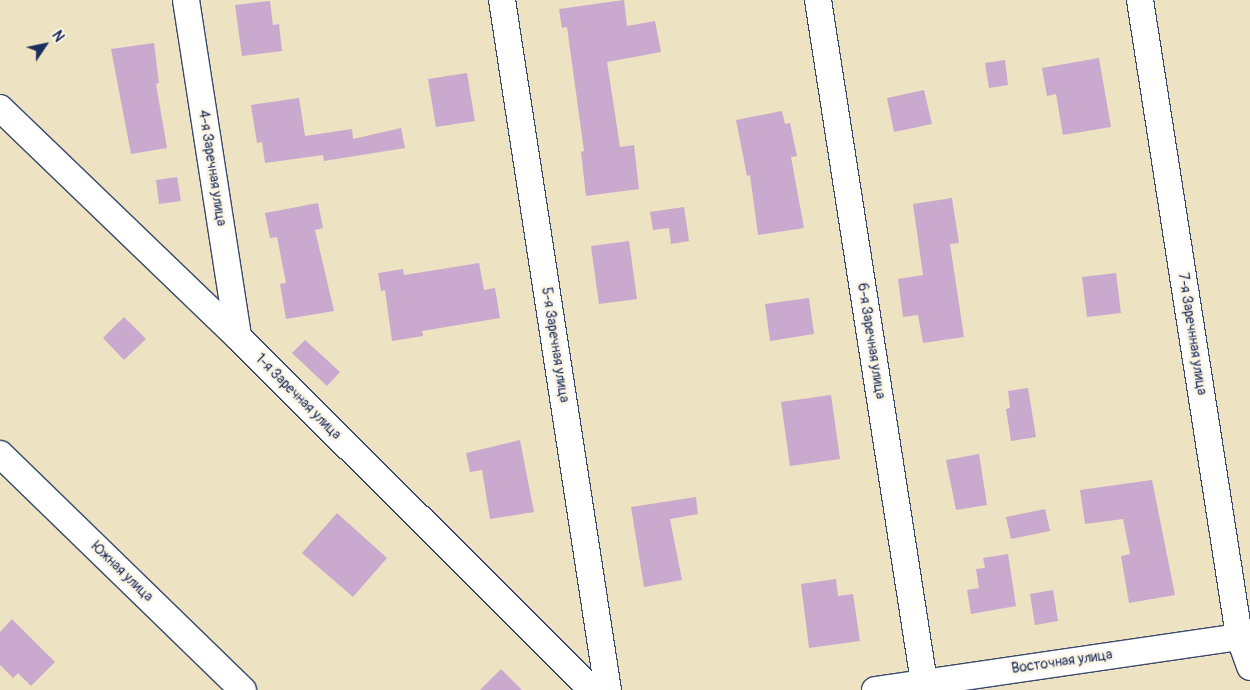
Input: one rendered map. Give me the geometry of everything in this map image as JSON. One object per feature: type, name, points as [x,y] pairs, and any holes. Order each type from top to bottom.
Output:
[{"type":"street","name":"4-я Заречная улица","points":[[186,0],[238,337]]},
{"type":"street","name":"5-я Заречная улица","points":[[502,0],[608,690]]},
{"type":"street","name":"6-я Заречная улица","points":[[818,0],[924,682]]},
{"type":"street","name":"7-я Заречнная улица","points":[[1140,0],[1250,667]]},
{"type":"street","name":"1-я Заречная улица","points":[[0,108],[238,337],[592,690]]},
{"type":"street","name":"Южная улица","points":[[0,454],[243,690]]},
{"type":"street","name":"Восточная улица","points":[[875,690],[1244,635]]},
{"type":"building","points":[[624,0],[627,26],[655,21],[661,52],[607,62],[620,147],[634,145],[639,189],[586,196],[581,152],[584,151],[567,27],[562,28],[559,9]]},
{"type":"building","points":[[270,1],[273,25],[279,24],[282,51],[242,56],[235,5]]},
{"type":"building","points":[[154,43],[159,83],[156,84],[167,148],[131,154],[111,49]]},
{"type":"building","points":[[1099,58],[1111,127],[1063,135],[1056,94],[1047,96],[1042,68]]},
{"type":"building","points":[[1005,60],[1008,85],[989,88],[985,63]]},
{"type":"building","points":[[467,73],[475,121],[436,127],[428,79]]},
{"type":"building","points":[[924,90],[932,124],[894,132],[887,98]]},
{"type":"building","points":[[299,98],[305,136],[352,129],[353,139],[401,128],[405,148],[324,161],[323,155],[265,163],[262,142],[257,143],[251,105]]},
{"type":"building","points":[[782,111],[785,124],[790,123],[797,156],[791,157],[804,228],[758,235],[750,175],[747,176],[736,120]]},
{"type":"building","points":[[177,177],[181,201],[159,204],[156,180]]},
{"type":"building","points":[[952,198],[959,243],[950,244],[964,337],[923,343],[918,315],[903,317],[898,279],[923,275],[913,204]]},
{"type":"building","points":[[318,203],[323,228],[315,230],[334,311],[286,319],[280,284],[286,283],[277,237],[270,238],[265,213]]},
{"type":"building","points":[[684,207],[689,241],[671,244],[669,228],[653,230],[650,212]]},
{"type":"building","points":[[629,241],[637,299],[599,304],[591,246]]},
{"type":"building","points":[[479,263],[484,290],[495,288],[500,318],[422,331],[423,336],[392,341],[385,290],[381,291],[378,273],[403,269],[404,275]]},
{"type":"building","points":[[1116,273],[1121,313],[1087,317],[1082,277]]},
{"type":"building","points":[[809,298],[814,334],[770,341],[765,304]]},
{"type":"building","points":[[124,317],[146,339],[124,360],[103,338]]},
{"type":"building","points":[[305,340],[340,372],[327,386],[292,353]]},
{"type":"building","points":[[1028,388],[1036,437],[1011,441],[1006,409],[1010,408],[1008,391]]},
{"type":"building","points":[[831,395],[840,459],[790,466],[781,402]]},
{"type":"building","points":[[520,440],[534,512],[490,519],[482,470],[470,472],[466,453]]},
{"type":"building","points":[[979,454],[987,505],[956,510],[946,460]]},
{"type":"building","points":[[1152,480],[1175,595],[1129,603],[1121,556],[1130,554],[1123,519],[1085,524],[1080,490]]},
{"type":"building","points":[[696,497],[698,514],[670,519],[682,580],[644,587],[631,507]]},
{"type":"building","points":[[1045,509],[1050,531],[1011,539],[1006,517]]},
{"type":"building","points":[[337,513],[387,558],[353,597],[302,553]]},
{"type":"building","points":[[1008,554],[1016,606],[971,614],[967,590],[979,588],[976,569],[985,568],[983,558]]},
{"type":"building","points":[[836,579],[838,596],[853,594],[860,641],[809,648],[801,584]]},
{"type":"building","points":[[1053,590],[1058,621],[1035,625],[1030,594]]},
{"type":"building","points":[[12,619],[55,662],[31,686],[18,673],[13,678],[0,665],[0,632]]},
{"type":"building","points":[[501,669],[522,690],[480,690]]}]
